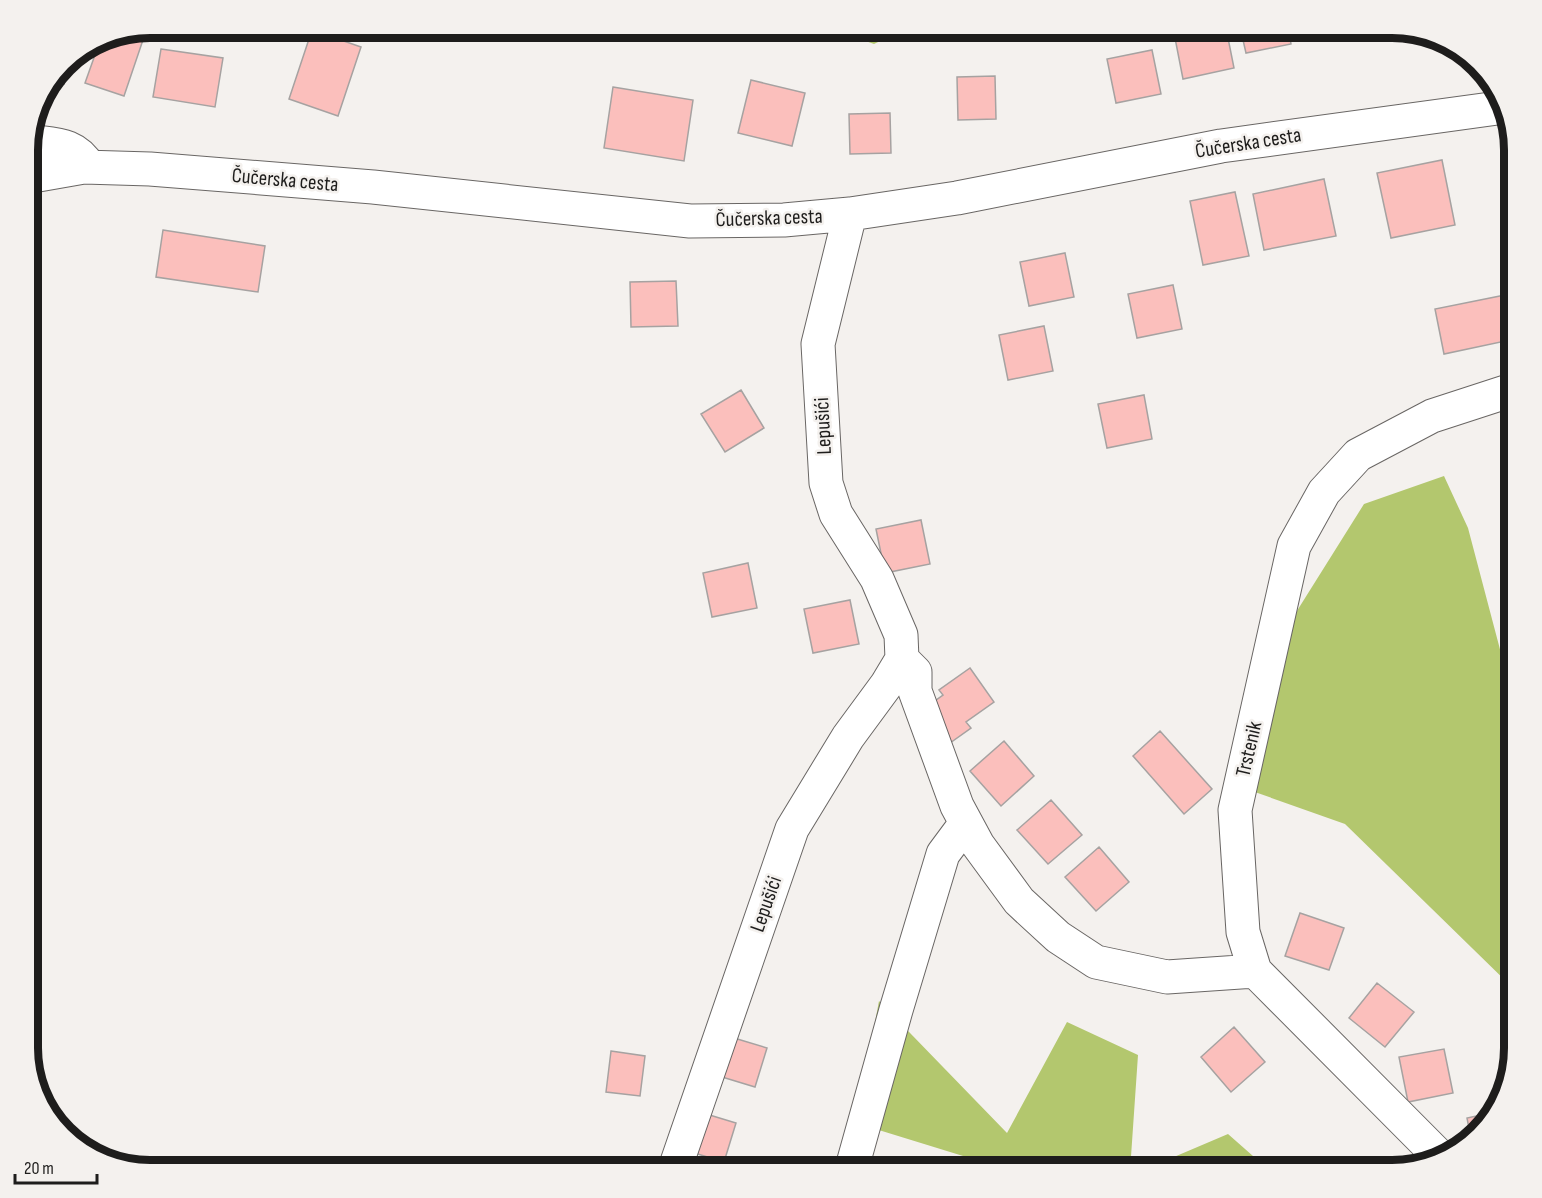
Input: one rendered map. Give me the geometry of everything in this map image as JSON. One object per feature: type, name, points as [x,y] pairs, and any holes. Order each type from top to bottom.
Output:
[{"type":"street","name":"Čučerska cesta","points":[[38,175],[89,167],[150,169],[373,187],[690,221],[784,220],[850,214],[957,198],[1221,146],[1496,108]]},
{"type":"street","points":[[38,143],[74,149],[83,156],[89,167]]},
{"type":"street","name":"Lepušići","points":[[678,1160],[792,829],[848,737],[887,684],[902,659],[901,635],[893,616],[877,579],[836,514],[826,483],[818,344],[850,214]]},
{"type":"street","name":"Trstenik","points":[[1434,1152],[1255,971],[1243,932],[1235,810],[1294,546],[1324,492],[1358,455],[1432,416],[1504,393]]},
{"type":"street","name":"Lepušići","points":[[902,659],[915,672],[915,691],[957,806],[978,845],[1019,901],[1058,937],[1096,962],[1167,977],[1255,971]]},
{"type":"street","points":[[854,1160],[943,854],[966,823]]},
{"type":"green space","points":[[857,38],[886,38],[874,44]]},
{"type":"green space","points":[[1444,476],[1468,528],[1502,657],[1504,656],[1504,979],[1345,824],[1252,791],[1290,622],[1364,504]]},
{"type":"green space","points":[[879,1001],[1007,1133],[1067,1022],[1138,1055],[1131,1160],[976,1160],[856,1123]]},
{"type":"green space","points":[[1228,1134],[1258,1160],[1167,1160]]},
{"type":"building","points":[[144,38],[124,96],[85,83],[96,51],[121,41]]},
{"type":"building","points":[[309,38],[335,38],[361,47],[338,116],[289,99]]},
{"type":"building","points":[[1175,38],[1228,38],[1234,68],[1183,79]]},
{"type":"building","points":[[1243,38],[1290,38],[1291,44],[1246,53]]},
{"type":"building","points":[[161,49],[223,58],[215,107],[153,97]]},
{"type":"building","points":[[1152,50],[1161,94],[1116,103],[1107,59]]},
{"type":"building","points":[[995,76],[996,119],[958,120],[957,77]]},
{"type":"building","points":[[751,80],[805,93],[792,146],[738,133]]},
{"type":"building","points":[[613,87],[693,100],[684,161],[604,148]]},
{"type":"building","points":[[890,113],[891,153],[850,154],[849,114]]},
{"type":"building","points":[[1442,160],[1455,225],[1391,238],[1377,173]]},
{"type":"building","points":[[1324,179],[1336,236],[1264,250],[1253,194]]},
{"type":"building","points":[[1235,192],[1249,256],[1203,265],[1190,201]]},
{"type":"building","points":[[163,230],[265,246],[258,292],[156,277]]},
{"type":"building","points":[[1065,253],[1074,297],[1029,306],[1020,262]]},
{"type":"building","points":[[676,281],[678,326],[631,327],[630,282]]},
{"type":"building","points":[[1173,285],[1182,329],[1137,338],[1128,294]]},
{"type":"building","points":[[1504,295],[1504,341],[1444,354],[1435,309]]},
{"type":"building","points":[[1044,326],[1053,371],[1008,380],[999,335]]},
{"type":"building","points":[[741,390],[764,428],[725,452],[701,414]]},
{"type":"building","points":[[1144,395],[1152,439],[1107,448],[1098,404]]},
{"type":"building","points":[[921,520],[930,564],[885,573],[876,529]]},
{"type":"building","points":[[748,563],[757,608],[712,617],[703,573]]},
{"type":"building","points":[[850,600],[859,644],[813,653],[804,609]]},
{"type":"building","points":[[970,668],[994,702],[966,722],[971,728],[950,743],[925,708],[943,695],[939,690]]},
{"type":"building","points":[[1160,731],[1212,789],[1184,814],[1133,756]]},
{"type":"building","points":[[1004,741],[1034,776],[1001,806],[970,771]]},
{"type":"building","points":[[1051,800],[1082,835],[1048,864],[1017,830]]},
{"type":"building","points":[[1099,847],[1129,882],[1096,911],[1065,877]]},
{"type":"building","points":[[1300,913],[1344,928],[1329,970],[1285,956]]},
{"type":"building","points":[[1377,983],[1414,1012],[1385,1047],[1349,1018]]},
{"type":"building","points":[[1234,1027],[1265,1062],[1231,1092],[1201,1057]]},
{"type":"building","points":[[734,1038],[767,1048],[755,1087],[722,1077]]},
{"type":"building","points":[[1444,1049],[1453,1093],[1408,1102],[1399,1057]]},
{"type":"building","points":[[611,1051],[645,1056],[640,1096],[606,1092]]},
{"type":"building","points":[[703,1113],[736,1123],[725,1160],[691,1152]]},
{"type":"building","points":[[1483,1115],[1469,1130],[1467,1118]]}]
